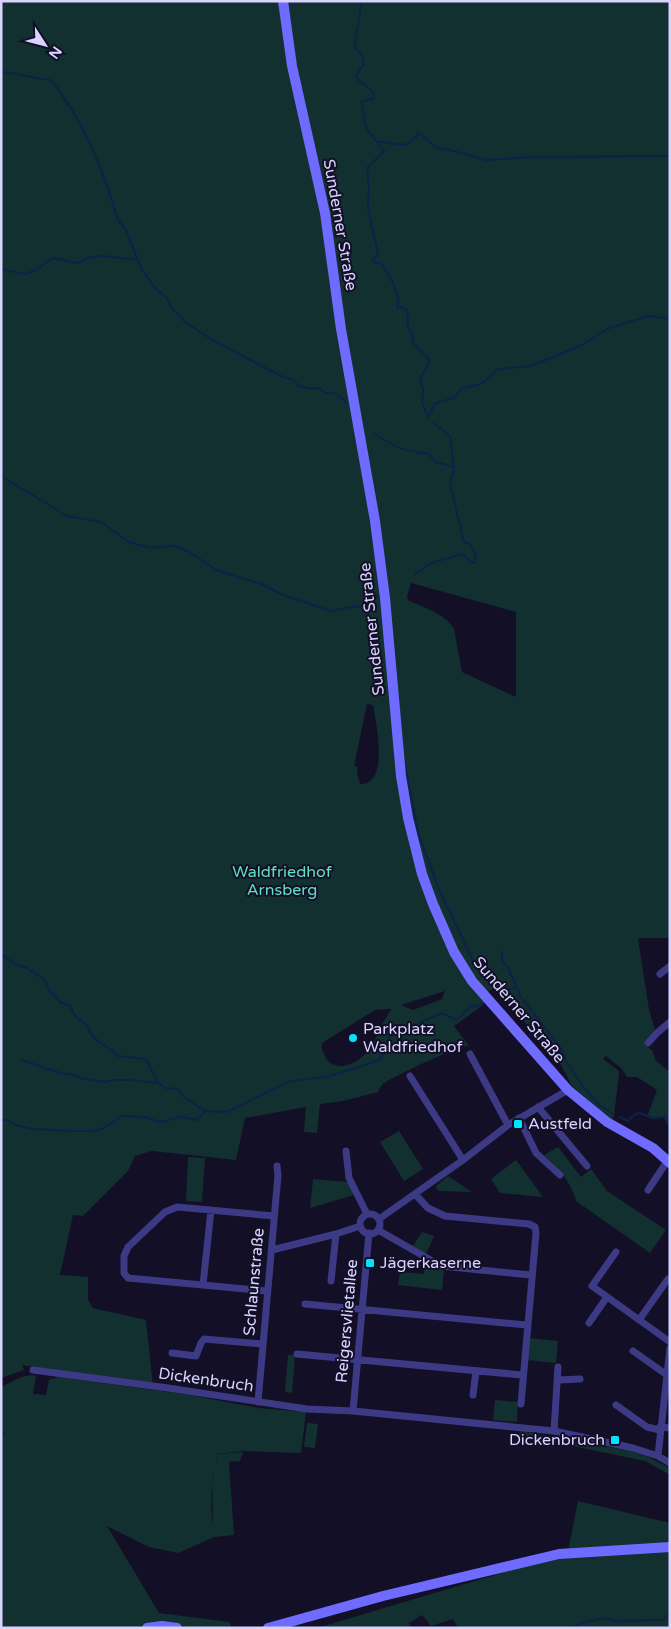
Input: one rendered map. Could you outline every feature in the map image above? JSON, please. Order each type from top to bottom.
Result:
[{"type":"main road","name":"Sunderner Straße","points":[[283,1],[292,66],[325,213],[341,329],[375,521],[384,590],[401,776],[412,839],[433,904],[466,973],[568,1090],[607,1122],[653,1148],[669,1162]]},
{"type":"main road","points":[[268,1628],[383,1596],[559,1554],[670,1547]]},
{"type":"main road","points":[[147,1628],[162,1626],[177,1628]]},
{"type":"street","points":[[660,974],[670,966]]},
{"type":"street","points":[[648,1043],[670,1022]]},
{"type":"street","points":[[470,1054],[508,1125]]},
{"type":"street","points":[[410,1076],[463,1160]]},
{"type":"street","points":[[379,1219],[463,1160],[508,1125],[568,1090]]},
{"type":"street","points":[[538,1107],[587,1166]]},
{"type":"street","points":[[519,1118],[536,1153],[560,1175]]},
{"type":"street","points":[[346,1151],[349,1178],[367,1214]]},
{"type":"street","name":"Sunderner Straße","points":[[648,1190],[669,1162]]},
{"type":"street","name":"Schlaunstraße","points":[[258,1402],[266,1291],[272,1250],[278,1175],[277,1166]]},
{"type":"street","points":[[416,1194],[428,1208],[445,1216],[532,1225],[535,1227],[521,1404]]},
{"type":"street","points":[[266,1291],[128,1278],[124,1273],[124,1256],[130,1245],[170,1210],[181,1207],[274,1216]]},
{"type":"street","points":[[203,1285],[211,1210]]},
{"type":"street","points":[[378,1230],[379,1219],[374,1215],[367,1214],[362,1217],[360,1226],[364,1232],[369,1233],[378,1230],[441,1266],[532,1275]]},
{"type":"street","points":[[272,1250],[360,1226]]},
{"type":"street","name":"Reigersvlietallee","points":[[353,1411],[369,1233]]},
{"type":"street","points":[[331,1281],[336,1234]]},
{"type":"street","points":[[616,1252],[592,1286],[670,1342]]},
{"type":"street","points":[[639,1320],[668,1279]]},
{"type":"street","points":[[588,1323],[608,1297]]},
{"type":"street","points":[[305,1304],[527,1325]]},
{"type":"street","points":[[172,1353],[196,1356],[200,1343],[204,1340],[262,1344]]},
{"type":"street","points":[[658,1456],[670,1348]]},
{"type":"street","points":[[633,1351],[667,1375]]},
{"type":"street","points":[[297,1354],[522,1375]]},
{"type":"street","points":[[554,1431],[558,1367]]},
{"type":"street","name":"Dickenbruch","points":[[34,1370],[307,1409],[353,1411],[554,1431],[623,1446],[658,1456],[670,1463]]},
{"type":"street","points":[[473,1395],[476,1371]]},
{"type":"street","points":[[558,1380],[580,1379]]},
{"type":"street","points":[[616,1405],[647,1427],[670,1428]]},
{"type":"green space","name":"Waldfriedhof Arnsberg","points":[[1,1],[670,1],[670,936],[668,938],[638,938],[649,1010],[655,1030],[645,1045],[652,1050],[656,1061],[670,1072],[670,1127],[664,1118],[653,1119],[647,1117],[657,1090],[637,1077],[627,1077],[622,1069],[606,1056],[603,1059],[619,1071],[614,1116],[612,1119],[609,1119],[572,1086],[561,1065],[503,997],[499,986],[489,991],[483,1005],[454,1026],[469,1046],[439,1056],[387,1081],[378,1092],[343,1101],[320,1104],[317,1133],[304,1132],[306,1107],[245,1118],[236,1160],[152,1151],[135,1156],[128,1171],[83,1216],[73,1215],[60,1275],[88,1277],[88,1300],[93,1308],[146,1320],[153,1386],[22,1365],[24,1370],[1,1378]],"holes":[[[411,583],[516,612],[516,697],[462,672],[454,629],[450,623],[434,611],[408,600],[407,597]],[[367,704],[373,705],[379,752],[375,775],[369,782],[360,784],[357,773],[358,767],[354,766]],[[445,991],[442,999],[413,1010],[401,1005]],[[391,1009],[374,1042],[366,1053],[353,1063],[342,1066],[327,1060],[323,1053],[322,1043],[375,1010]]]},
{"type":"green space","points":[[399,1131],[423,1169],[404,1181],[380,1142]]},
{"type":"green space","points":[[558,1147],[581,1177],[591,1169],[607,1191],[666,1230],[650,1253],[576,1201],[568,1182],[544,1155]]},
{"type":"green space","points":[[188,1157],[205,1158],[202,1202],[186,1201]]},
{"type":"green space","points":[[516,1160],[543,1197],[500,1193],[491,1179]]},
{"type":"green space","points":[[448,1176],[472,1192],[439,1191],[435,1187]]},
{"type":"green space","points":[[313,1179],[348,1182],[354,1195],[310,1208]]},
{"type":"green space","points":[[422,1232],[434,1236],[426,1254],[413,1246]]},
{"type":"green space","points":[[426,1260],[444,1270],[442,1290],[398,1285],[400,1272],[424,1274]]},
{"type":"green space","points":[[529,1338],[558,1341],[556,1363],[527,1360]]},
{"type":"green space","points":[[288,1355],[295,1355],[292,1393],[285,1392]]},
{"type":"green space","points":[[36,1376],[33,1394],[46,1395],[49,1380],[59,1377],[190,1395],[259,1408],[306,1412],[301,1453],[243,1451],[218,1454],[215,1469],[218,1455],[243,1452],[240,1461],[229,1462],[234,1535],[214,1537],[178,1553],[149,1547],[107,1526],[159,1613],[230,1622],[231,1628],[1,1628],[1,1434],[7,1431],[1,1433],[1,1387],[21,1377]],"holes":[[[212,1486],[213,1525],[211,1506]]]},
{"type":"green space","points":[[495,1400],[518,1402],[517,1422],[493,1420]]},
{"type":"green space","points":[[307,1423],[318,1424],[315,1448],[304,1447]]},
{"type":"green space","points":[[520,1431],[630,1451],[646,1456],[670,1468],[670,1475],[645,1461],[519,1435]]},
{"type":"green space","points":[[578,1501],[670,1523],[670,1628],[458,1628],[453,1619],[431,1626],[422,1615],[409,1623],[411,1628],[317,1628],[525,1566],[567,1557]]},
{"type":"waterway","points":[[361,1],[355,47],[363,57],[363,66],[356,76],[360,82],[374,93],[373,99],[362,101],[364,118],[369,131],[384,151],[367,168],[369,187],[368,208],[378,254],[373,260],[382,264],[393,283],[399,301],[398,308],[401,307],[408,311],[409,330],[413,336],[412,342],[428,358],[429,363],[420,378],[423,391],[422,402],[428,417]]},
{"type":"waterway","points":[[1,72],[51,80],[63,96],[83,129],[106,183],[118,220],[125,228],[142,270],[186,323],[216,342],[281,376],[294,380],[298,386],[312,389],[319,388],[326,393],[335,393],[346,403]]},
{"type":"waterway","points":[[380,142],[406,145],[419,133],[437,148],[486,160],[534,157],[670,156]]},
{"type":"waterway","points":[[1,269],[25,274],[36,270],[53,258],[78,263],[90,257],[103,256],[137,260]]},
{"type":"waterway","points":[[429,416],[435,403],[454,398],[461,389],[481,384],[498,369],[531,366],[582,345],[609,328],[649,316],[670,319]]},
{"type":"waterway","points":[[415,574],[431,563],[462,554],[475,563],[476,556],[470,544],[464,542],[450,484],[454,471],[450,436],[434,423]]},
{"type":"waterway","points":[[374,434],[406,450],[428,453],[436,462],[454,467]]},
{"type":"waterway","points":[[1,476],[67,516],[101,522],[129,542],[150,548],[173,546],[188,551],[216,570],[262,584],[283,595],[331,611],[364,606],[380,594]]},
{"type":"waterway","points":[[405,765],[418,833],[439,889],[477,969]]},
{"type":"waterway","points":[[502,951],[502,959],[521,997],[560,1047],[567,1063],[581,1084],[598,1104],[614,1114]]},
{"type":"waterway","points":[[1,954],[45,980],[49,990],[60,1002],[70,1006],[75,1016],[88,1026],[90,1033],[117,1056],[146,1059],[158,1083],[165,1088],[177,1089],[183,1096],[205,1111],[227,1112],[287,1082],[330,1076],[380,1060],[392,1035]]},
{"type":"waterway","points":[[499,991],[516,988]]},
{"type":"waterway","points":[[393,1035],[439,1014],[444,1014],[456,1020],[471,1005],[478,1006],[486,1001]]},
{"type":"waterway","points":[[22,1060],[83,1079],[106,1082],[132,1080],[158,1083]]},
{"type":"waterway","points":[[1,1120],[8,1120],[15,1125],[32,1129],[94,1131],[104,1128],[122,1116],[145,1117],[160,1122],[181,1117],[197,1120],[205,1111]]},
{"type":"waterway","points":[[620,1117],[628,1121],[635,1114],[639,1113],[651,1117],[666,1117],[670,1125]]},
{"type":"waterway","points":[[571,1628],[585,1622],[604,1618],[615,1621],[663,1620],[670,1613]]},
{"type":"place","name":"Parkplatz Waldfriedhof","points":[[353,1038]]},
{"type":"place","name":"Austfeld","points":[[518,1124]]},
{"type":"place","name":"Jägerkaserne","points":[[370,1263]]},
{"type":"place","name":"Dickenbruch","points":[[615,1440]]}]
